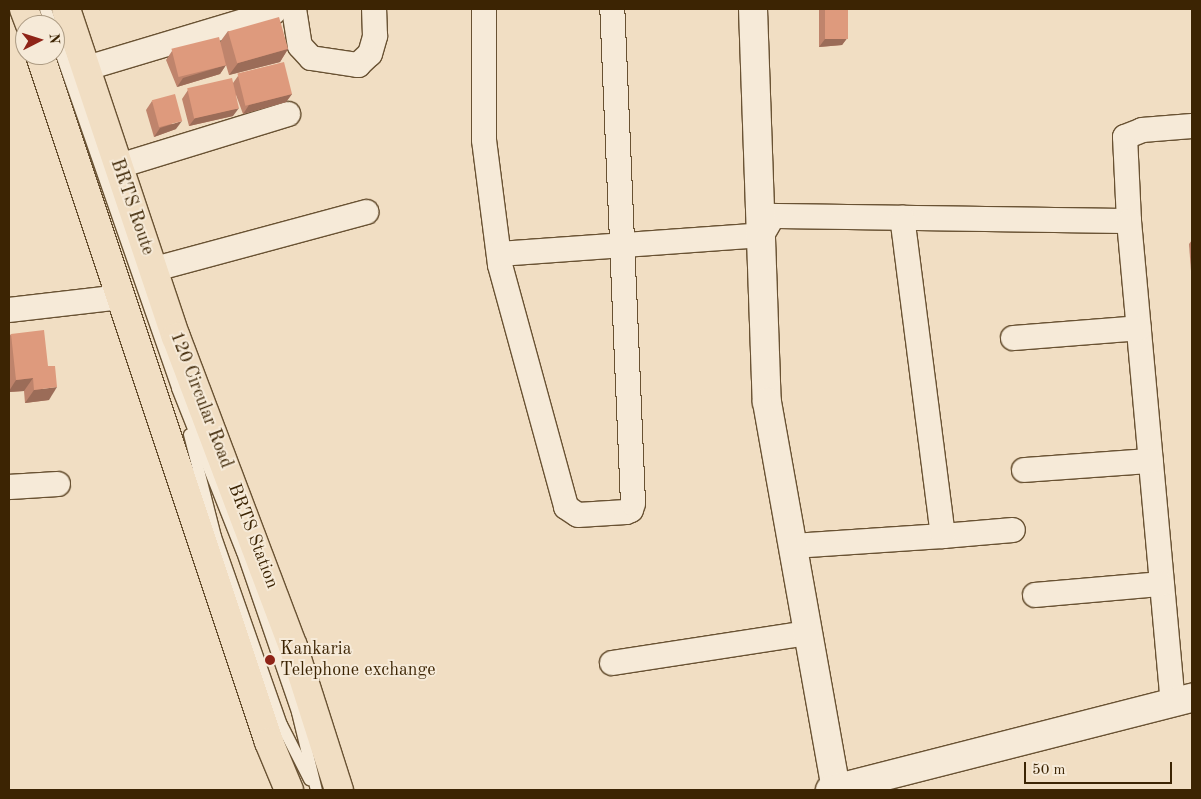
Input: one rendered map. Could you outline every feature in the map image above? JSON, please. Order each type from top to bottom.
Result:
[{"type":"main road","name":"120 Circular Road","points":[[66,9],[155,269],[176,337],[293,646],[339,790]]},
{"type":"main road","points":[[43,65],[269,742],[289,790]]},
{"type":"street","points":[[87,68],[284,11],[300,46],[311,58],[358,65],[370,54],[376,36],[374,9]]},
{"type":"street","points":[[484,9],[484,140],[499,254],[566,507],[570,513],[578,515],[626,512],[631,510],[633,503],[620,245],[612,9]]},
{"type":"street","points":[[754,9],[768,402],[834,790],[1183,701],[1162,584],[1129,221],[1125,137],[1142,130],[1192,126]]},
{"type":"street","points":[[119,166],[288,114]]},
{"type":"street","points":[[155,269],[366,212]]},
{"type":"street","points":[[762,234],[773,216],[1129,221]]},
{"type":"street","points":[[902,218],[943,536]]},
{"type":"street","points":[[499,254],[762,234]]},
{"type":"street","points":[[9,310],[122,297]]},
{"type":"street","points":[[1012,338],[1139,328]]},
{"type":"street","points":[[1024,470],[1151,461]]},
{"type":"street","points":[[9,487],[58,484]]},
{"type":"street","points":[[793,546],[1013,530]]},
{"type":"street","points":[[1035,595],[1162,584]]},
{"type":"street","points":[[612,663],[808,633]]},
{"type":"lane","name":"BRTS Route","points":[[65,65],[177,388]]},
{"type":"lane","name":"BRTS Station","points":[[177,388],[252,580],[297,712],[315,790]]},
{"type":"lane","name":"BRTS Station","points":[[177,388],[215,536],[280,724],[315,790]]},
{"type":"building","points":[[825,9],[848,9],[848,39],[825,39]]},
{"type":"building","points":[[279,17],[288,49],[237,63],[228,32]]},
{"type":"building","points":[[219,37],[226,65],[178,77],[171,49]]},
{"type":"building","points":[[284,62],[292,94],[245,106],[237,74]]},
{"type":"building","points":[[232,78],[239,108],[194,119],[187,88]]},
{"type":"building","points":[[175,94],[182,121],[159,127],[152,100]]},
{"type":"building","points":[[44,330],[48,366],[55,366],[57,387],[34,390],[33,378],[16,380],[11,334]]},
{"type":"place","name":"Kankaria Telephone exchange","points":[[270,660]]}]
